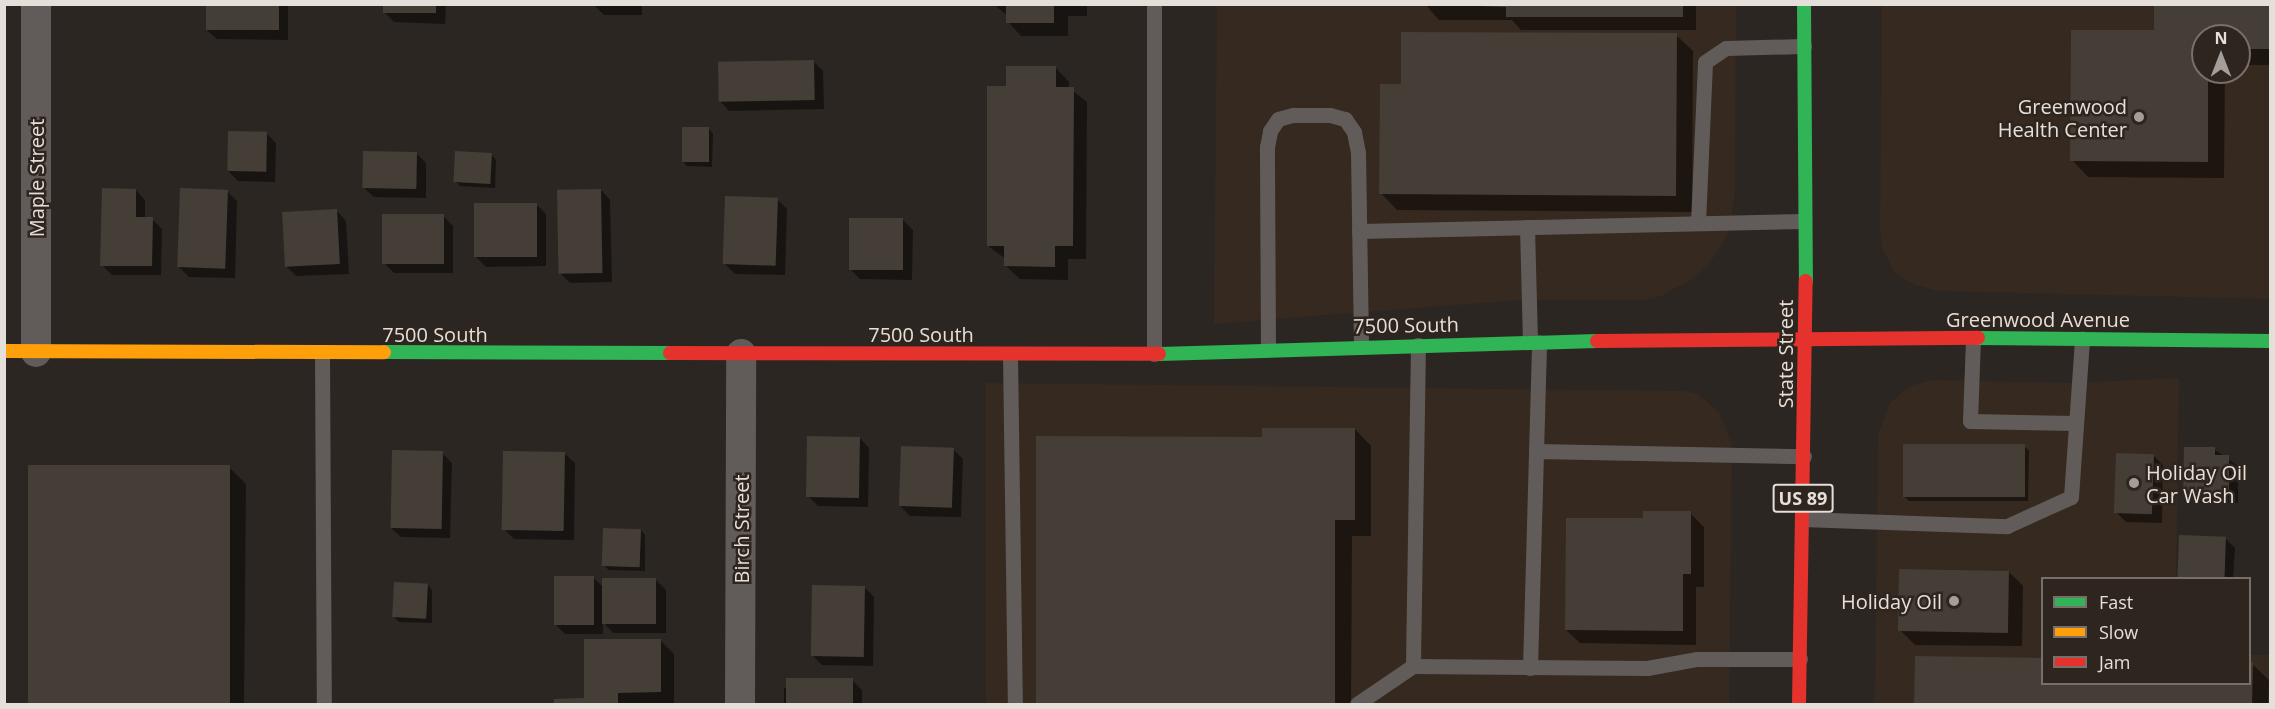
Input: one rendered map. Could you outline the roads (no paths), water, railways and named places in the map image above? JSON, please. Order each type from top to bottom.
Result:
[{"type":"street","name":"Maple Street","points":[[36,4],[36,352]]},
{"type":"street","name":"State Street","points":[[1799,705],[1806,337],[1804,4]]},
{"type":"street","name":"7500 South","points":[[4,351],[322,354],[1154,354],[1268,348],[1806,337]]},
{"type":"street","name":"Greenwood Avenue","points":[[1806,337],[2271,341]]},
{"type":"street","name":"Birch Street","points":[[740,705],[741,354]]},
{"type":"lane","points":[[1154,4],[1154,354]]},
{"type":"lane","points":[[1698,223],[1705,62],[1726,48],[1804,46]]},
{"type":"lane","points":[[1268,348],[1267,147],[1270,131],[1278,119],[1293,115],[1330,115],[1345,119],[1354,132],[1358,153],[1361,346]]},
{"type":"lane","points":[[1359,231],[1804,221]]},
{"type":"lane","points":[[1527,227],[1535,342],[1536,452],[1530,668]]},
{"type":"lane","points":[[1802,519],[2007,526],[2071,497],[2082,338]]},
{"type":"lane","points":[[1972,339],[1970,421],[2076,423]]},
{"type":"lane","points":[[1413,666],[1418,345]]},
{"type":"lane","points":[[322,354],[324,705]]},
{"type":"lane","points":[[1010,354],[1015,705]]},
{"type":"lane","points":[[1536,452],[1804,456]]},
{"type":"lane","points":[[1357,705],[1413,666],[1647,668],[1697,658],[1800,658]]},
{"type":"place","name":"Greenwood Health Center","points":[[2139,117]]},
{"type":"place","name":"Holiday Oil Car Wash","points":[[2134,483]]},
{"type":"place","name":"Holiday Oil","points":[[1954,601]]}]
